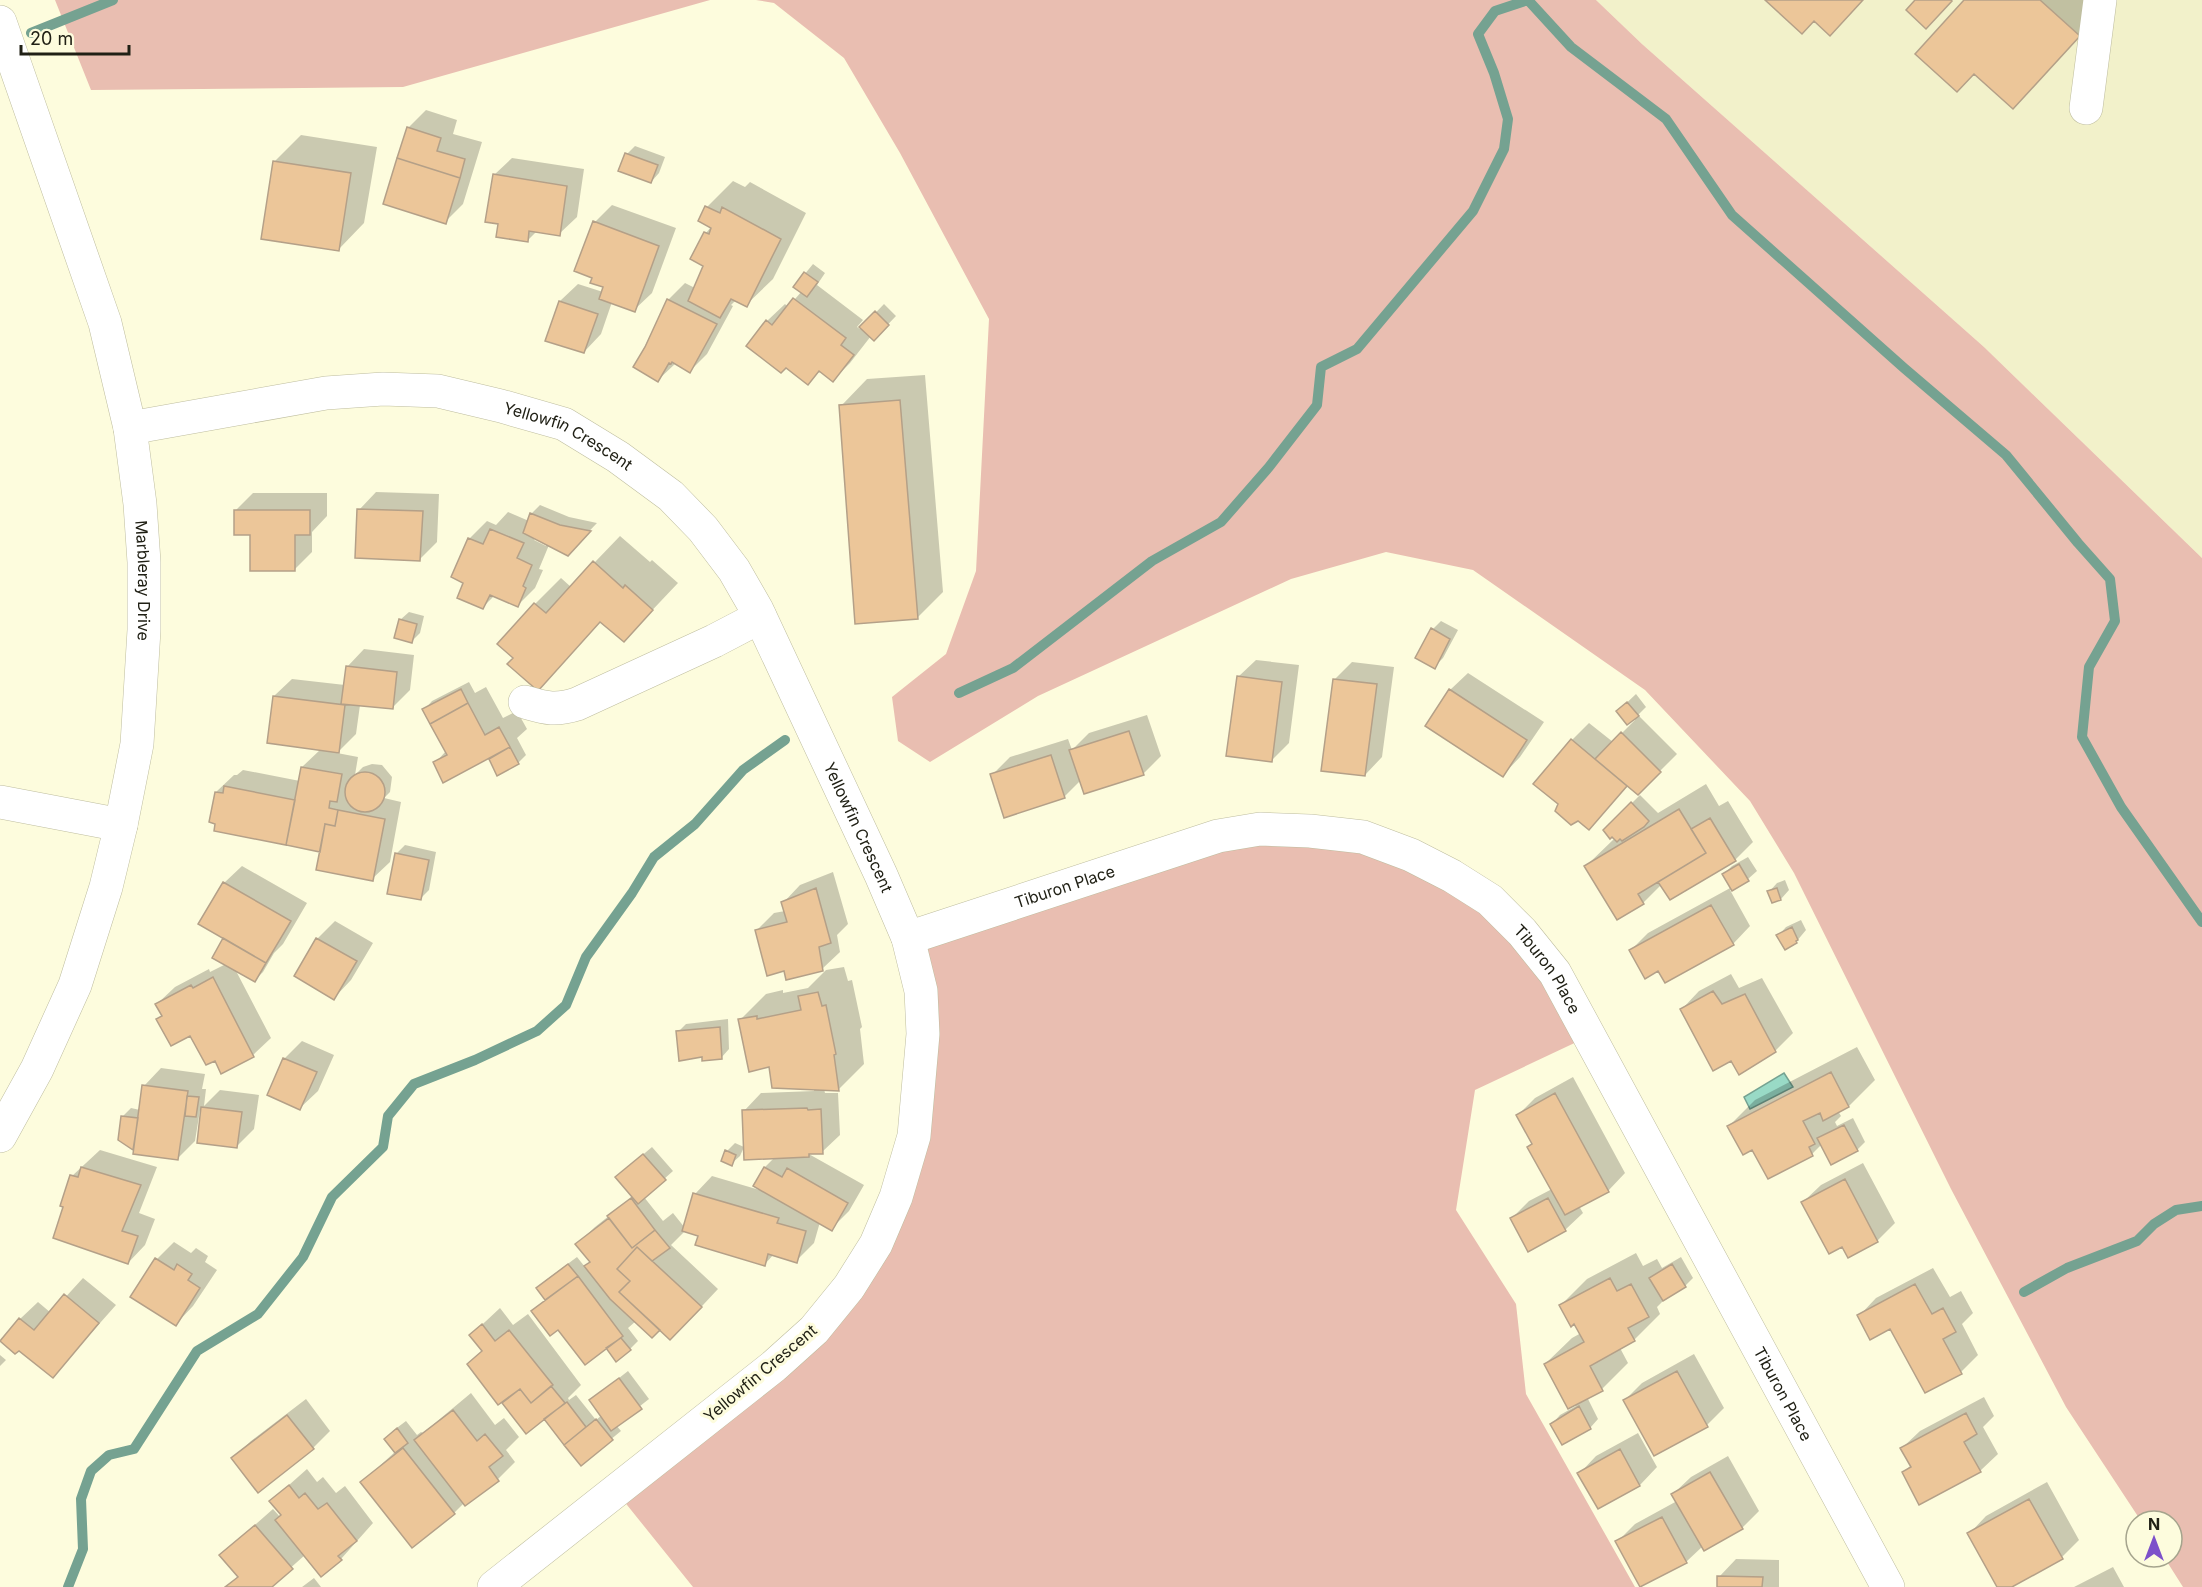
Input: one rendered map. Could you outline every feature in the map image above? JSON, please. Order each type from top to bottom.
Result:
[{"type":"street","points":[[2086,108],[2100,0]]},
{"type":"street","name":"Marbleray Drive","points":[[0,22],[105,323],[130,428],[140,504],[144,562],[144,630],[137,744],[106,887],[75,985],[37,1069],[0,1136]]},
{"type":"street","name":"Yellowfin Crescent","points":[[130,428],[326,393],[383,389],[438,391],[564,424],[618,457],[671,496],[703,529],[734,570],[760,617],[881,875],[908,938],[921,991],[923,1034],[914,1136],[896,1197],[876,1244],[849,1287],[814,1330],[774,1366],[494,1587]]},
{"type":"street","points":[[525,702],[549,710],[576,704],[714,641],[760,617]]},
{"type":"street","points":[[0,802],[121,825]]},
{"type":"street","name":"Tiburon Place","points":[[908,938],[1218,836],[1260,829],[1310,831],[1363,837],[1411,855],[1452,876],[1490,900],[1522,932],[1555,973],[1888,1587]]},
{"type":"shaded area","points":[[55,0],[710,0],[403,87],[91,90]]},
{"type":"shaded area","points":[[756,0],[1596,0],[1642,44],[1984,347],[2202,558],[2202,1587],[2183,1587],[2172,1569],[2184,1569],[2184,1509],[2133,1509],[2066,1407],[1951,1189],[1794,873],[1750,801],[1645,690],[1473,570],[1386,552],[1291,579],[1038,696],[930,762],[898,741],[892,697],[946,654],[976,571],[989,319],[900,153],[844,58],[774,3]]},
{"type":"shaded area","points":[[1596,0],[2202,0],[2202,558],[1984,347],[1642,44]]},
{"type":"shaded area","points":[[1221,839],[1368,842],[1491,904],[1583,1039],[1475,1090],[1456,1210],[1516,1304],[1526,1394],[1635,1587],[693,1587],[619,1495],[777,1368],[902,1197],[913,942]]},
{"type":"water","points":[[1784,1073],[1793,1087],[1750,1109],[1744,1097]]},
{"type":"building","points":[[1765,0],[1863,0],[1830,36],[1814,21],[1802,34]]},
{"type":"building","points":[[1915,0],[1952,1],[1926,29],[1906,10]]},
{"type":"building","points":[[1964,0],[2040,0],[2080,36],[2013,109],[1974,74],[1957,92],[1915,54]]},
{"type":"building","points":[[407,127],[441,138],[437,151],[465,159],[460,178],[397,158]]},
{"type":"building","points":[[625,153],[658,165],[651,183],[618,171]]},
{"type":"building","points":[[397,158],[460,178],[446,224],[383,204]]},
{"type":"building","points":[[273,161],[351,173],[339,251],[261,239]]},
{"type":"building","points":[[493,174],[567,186],[560,236],[529,231],[528,242],[496,237],[498,224],[485,222]]},
{"type":"building","points":[[705,206],[720,213],[722,207],[781,239],[747,307],[731,299],[720,318],[688,301],[703,266],[690,259],[704,232],[709,234],[711,228],[698,221]]},
{"type":"building","points":[[593,221],[659,246],[635,312],[599,299],[603,287],[590,283],[592,278],[574,271]]},
{"type":"building","points":[[804,272],[818,282],[807,297],[793,287]]},
{"type":"building","points":[[793,298],[846,338],[841,345],[854,355],[833,382],[819,371],[808,385],[786,368],[781,373],[746,346],[766,320],[772,325]]},
{"type":"building","points":[[667,299],[717,324],[690,373],[672,362],[669,363],[658,382],[633,367]]},
{"type":"building","points":[[559,301],[598,314],[584,353],[545,341]]},
{"type":"building","points":[[875,311],[889,325],[874,341],[859,327]]},
{"type":"building","points":[[900,400],[918,619],[855,624],[839,405]]},
{"type":"building","points":[[357,509],[423,511],[420,561],[355,558]]},
{"type":"building","points":[[234,510],[310,510],[310,535],[295,535],[295,571],[250,571],[250,535],[234,535]]},
{"type":"building","points":[[530,513],[560,525],[591,531],[568,556],[523,533]]},
{"type":"building","points":[[490,529],[524,543],[517,558],[532,565],[523,586],[526,588],[518,607],[490,595],[483,609],[457,598],[463,583],[451,577],[468,538],[483,544]]},
{"type":"building","points":[[593,561],[623,588],[625,585],[653,610],[624,642],[600,622],[538,691],[507,664],[513,658],[497,644],[534,603],[546,613]]},
{"type":"building","points":[[399,619],[417,624],[412,643],[394,638]]},
{"type":"building","points":[[1431,628],[1450,639],[1435,669],[1415,658]]},
{"type":"building","points":[[346,666],[397,672],[393,709],[341,704]]},
{"type":"building","points":[[1237,676],[1282,682],[1272,762],[1226,756]]},
{"type":"building","points":[[1333,679],[1377,684],[1365,776],[1321,771]]},
{"type":"building","points":[[461,689],[468,703],[430,724],[422,709]]},
{"type":"building","points":[[1449,689],[1527,740],[1503,777],[1425,726]]},
{"type":"building","points":[[273,696],[345,705],[339,753],[267,743]]},
{"type":"building","points":[[1627,702],[1639,716],[1627,725],[1616,711]]},
{"type":"building","points":[[468,703],[485,735],[499,727],[510,747],[443,783],[433,762],[447,755],[430,724]]},
{"type":"building","points":[[1129,731],[1144,775],[1084,794],[1069,750]]},
{"type":"building","points":[[1621,732],[1661,772],[1638,795],[1595,759]]},
{"type":"building","points":[[1571,739],[1627,786],[1589,830],[1578,821],[1571,825],[1555,811],[1558,804],[1533,784]]},
{"type":"building","points":[[510,747],[519,764],[497,776],[489,759]]},
{"type":"building","points":[[1051,755],[1065,798],[1004,818],[990,774]]},
{"type":"building","points":[[301,767],[342,774],[337,802],[330,801],[329,808],[338,810],[335,826],[325,824],[320,852],[286,845]]},
{"type":"building","points":[[365,772],[373,773],[379,778],[384,784],[384,800],[379,806],[373,811],[365,812],[357,811],[351,806],[346,800],[345,792],[346,784],[351,778],[357,773]]},
{"type":"building","points":[[224,786],[295,800],[286,845],[214,831],[215,824],[209,822],[215,792],[223,793]]},
{"type":"building","points":[[1631,802],[1649,821],[1644,827],[1622,841],[1620,839],[1617,842],[1612,837],[1610,839],[1603,830]]},
{"type":"building","points":[[1679,809],[1706,853],[1638,894],[1644,904],[1617,920],[1584,866]]},
{"type":"building","points":[[338,810],[385,819],[373,881],[316,870],[325,824],[335,826]]},
{"type":"building","points":[[1710,818],[1736,861],[1670,900],[1658,882],[1706,853],[1691,829]]},
{"type":"building","points":[[395,853],[429,860],[421,900],[387,894]]},
{"type":"building","points":[[1739,864],[1749,881],[1732,891],[1722,874]]},
{"type":"building","points":[[223,882],[291,921],[266,963],[198,924]]},
{"type":"building","points":[[816,888],[831,943],[819,947],[823,971],[786,980],[784,971],[767,976],[755,930],[787,922],[781,902]]},
{"type":"building","points":[[1777,888],[1781,900],[1772,903],[1767,891]]},
{"type":"building","points":[[1711,905],[1734,945],[1665,983],[1658,971],[1645,979],[1629,950]]},
{"type":"building","points":[[1792,927],[1798,940],[1785,950],[1776,935]]},
{"type":"building","points":[[223,938],[266,963],[255,982],[212,958]]},
{"type":"building","points":[[316,938],[357,961],[334,1000],[294,976]]},
{"type":"building","points":[[213,977],[254,1057],[221,1074],[215,1061],[206,1065],[190,1036],[171,1046],[156,1019],[162,1016],[155,1004],[191,985],[193,988]]},
{"type":"building","points":[[1713,991],[1722,1004],[1745,994],[1776,1052],[1739,1075],[1731,1061],[1713,1071],[1680,1009]]},
{"type":"building","points":[[818,992],[822,1006],[826,1005],[836,1054],[834,1055],[839,1091],[772,1088],[769,1067],[749,1072],[738,1019],[757,1016],[757,1019],[801,1010],[798,996]]},
{"type":"building","points":[[720,1027],[722,1059],[702,1061],[702,1057],[679,1061],[676,1031]]},
{"type":"building","points":[[283,1058],[317,1072],[300,1110],[267,1095]]},
{"type":"building","points":[[1831,1072],[1849,1107],[1823,1121],[1820,1113],[1803,1121],[1815,1144],[1809,1147],[1813,1156],[1768,1179],[1752,1150],[1743,1155],[1727,1126]]},
{"type":"building","points":[[142,1085],[188,1091],[178,1160],[133,1154]]},
{"type":"building","points":[[1555,1093],[1609,1192],[1565,1215],[1527,1147],[1532,1144],[1516,1115]]},
{"type":"building","points":[[187,1096],[199,1097],[196,1117],[185,1116]]},
{"type":"building","points":[[201,1107],[242,1112],[237,1148],[197,1143]]},
{"type":"building","points":[[807,1108],[808,1110],[821,1109],[823,1154],[809,1154],[809,1157],[744,1160],[742,1110]]},
{"type":"building","points":[[121,1116],[138,1118],[133,1150],[118,1140]]},
{"type":"building","points":[[1844,1125],[1858,1151],[1831,1165],[1817,1138]]},
{"type":"building","points":[[725,1150],[736,1155],[732,1166],[721,1161]]},
{"type":"building","points":[[643,1154],[666,1180],[638,1204],[615,1177]]},
{"type":"building","points":[[81,1167],[141,1185],[122,1231],[138,1236],[128,1264],[53,1238],[70,1175],[78,1177]]},
{"type":"building","points":[[764,1167],[782,1177],[787,1168],[848,1203],[832,1231],[753,1186]]},
{"type":"building","points":[[1845,1179],[1878,1242],[1848,1258],[1842,1247],[1829,1254],[1801,1202]]},
{"type":"building","points":[[693,1193],[779,1218],[777,1223],[806,1231],[797,1263],[768,1254],[765,1266],[695,1245],[698,1236],[682,1231]]},
{"type":"building","points":[[631,1198],[655,1230],[632,1248],[607,1216]]},
{"type":"building","points":[[1548,1198],[1566,1231],[1528,1252],[1510,1218]]},
{"type":"building","points":[[609,1218],[632,1248],[655,1230],[670,1248],[652,1261],[637,1247],[617,1269],[630,1281],[619,1292],[660,1330],[652,1338],[610,1299],[584,1266],[590,1262],[575,1244]]},
{"type":"building","points":[[637,1247],[702,1307],[670,1340],[619,1292],[630,1281],[617,1269]]},
{"type":"building","points":[[155,1258],[174,1270],[177,1264],[192,1274],[188,1280],[200,1288],[176,1326],[130,1297]]},
{"type":"building","points":[[568,1264],[578,1276],[545,1300],[536,1288]]},
{"type":"building","points":[[1672,1264],[1686,1287],[1663,1301],[1649,1278]]},
{"type":"building","points":[[578,1276],[623,1336],[585,1365],[558,1330],[550,1336],[531,1311]]},
{"type":"building","points":[[1610,1278],[1617,1291],[1631,1284],[1649,1317],[1628,1328],[1635,1341],[1590,1366],[1603,1391],[1568,1409],[1544,1364],[1584,1342],[1574,1324],[1571,1327],[1559,1305]]},
{"type":"building","points":[[1915,1284],[1932,1314],[1943,1308],[1956,1332],[1943,1339],[1962,1374],[1925,1393],[1890,1329],[1870,1340],[1857,1315]]},
{"type":"building","points":[[64,1294],[99,1323],[53,1378],[19,1351],[15,1354],[0,1341],[19,1318],[34,1330]]},
{"type":"building","points":[[482,1324],[495,1341],[509,1330],[553,1385],[531,1403],[520,1389],[498,1405],[467,1364],[482,1351],[469,1335]]},
{"type":"building","points":[[621,1338],[631,1350],[616,1362],[606,1348]]},
{"type":"building","points":[[1677,1371],[1708,1427],[1654,1456],[1623,1400]]},
{"type":"building","points":[[619,1378],[642,1409],[611,1431],[589,1400]]},
{"type":"building","points":[[551,1386],[565,1403],[526,1434],[502,1403],[520,1389],[531,1403]]},
{"type":"building","points":[[567,1402],[586,1427],[564,1445],[544,1419]]},
{"type":"building","points":[[1579,1406],[1591,1429],[1562,1445],[1550,1424]]},
{"type":"building","points":[[453,1410],[477,1441],[485,1434],[503,1456],[489,1467],[499,1481],[465,1506],[414,1440]]},
{"type":"building","points":[[1966,1413],[1977,1434],[1964,1442],[1981,1472],[1919,1505],[1902,1472],[1911,1467],[1900,1448]]},
{"type":"building","points":[[287,1415],[314,1449],[258,1493],[231,1458]]},
{"type":"building","points":[[596,1419],[613,1440],[581,1466],[564,1445]]},
{"type":"building","points":[[397,1428],[408,1443],[395,1453],[384,1439]]},
{"type":"building","points":[[403,1448],[455,1514],[412,1548],[360,1482]]},
{"type":"building","points":[[1620,1449],[1640,1486],[1598,1509],[1577,1473]]},
{"type":"building","points":[[1710,1472],[1743,1529],[1704,1551],[1671,1494]]},
{"type":"building","points":[[289,1485],[299,1498],[305,1493],[318,1509],[327,1503],[357,1541],[338,1556],[342,1560],[321,1577],[275,1520],[281,1515],[269,1501]]},
{"type":"building","points":[[2029,1499],[2063,1559],[2012,1587],[1997,1587],[1967,1533]]},
{"type":"building","points":[[1662,1517],[1687,1563],[1640,1587],[1615,1541]]},
{"type":"building","points":[[255,1525],[293,1569],[272,1587],[225,1587],[238,1577],[219,1555]]},
{"type":"building","points":[[1717,1576],[1763,1577],[1762,1587],[1717,1587]]},
{"type":"waterway","points":[[31,33],[113,0]]},
{"type":"waterway","points":[[1528,0],[1571,47],[1666,119],[1732,215],[2006,455],[2110,579],[2115,621],[2089,667],[2082,737],[2121,807],[2202,922]]},
{"type":"waterway","points":[[959,693],[1013,668],[1152,561],[1221,522],[1269,467],[1317,405],[1321,367],[1357,349],[1473,211],[1504,149],[1508,119],[1494,73],[1478,34],[1495,11],[1528,0]]},
{"type":"waterway","points":[[68,1587],[83,1549],[81,1499],[91,1471],[109,1455],[134,1449],[197,1351],[258,1314],[303,1257],[332,1197],[383,1147],[388,1116],[414,1084],[475,1060],[537,1031],[566,1005],[586,957],[632,893],[654,857],[695,824],[743,770],[785,740]]},
{"type":"waterway","points":[[2024,1292],[2067,1268],[2137,1241],[2154,1224],[2176,1210],[2202,1206]]}]
